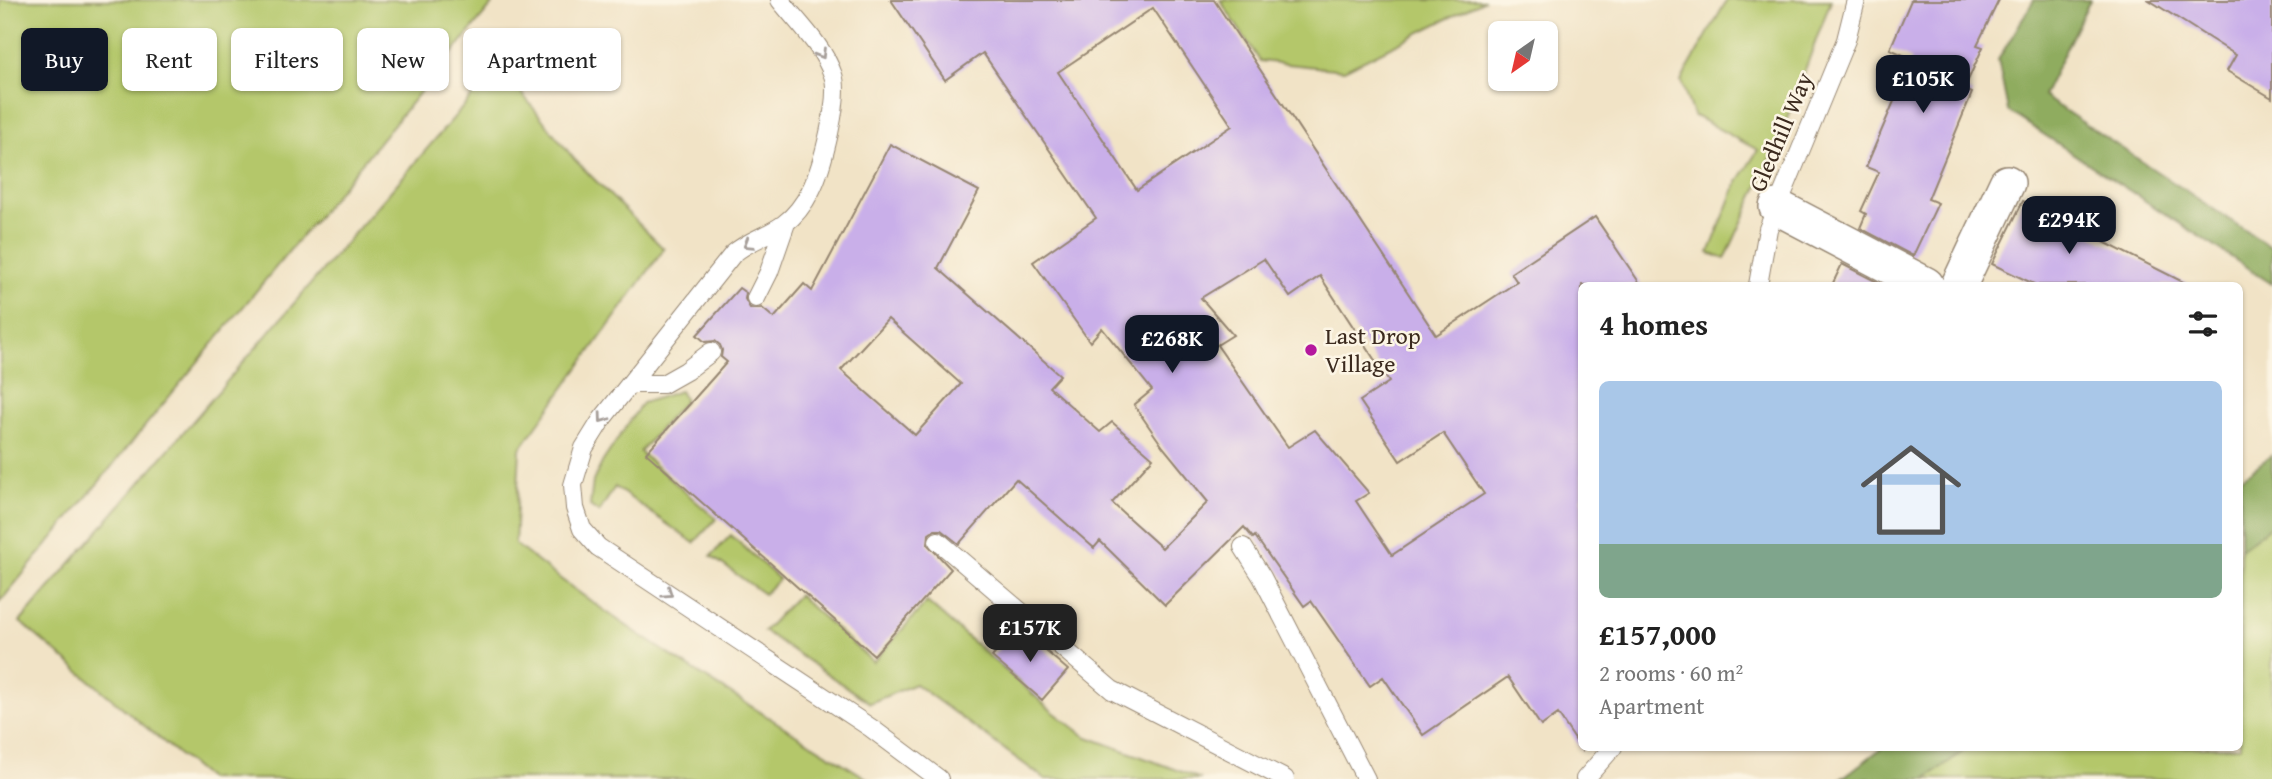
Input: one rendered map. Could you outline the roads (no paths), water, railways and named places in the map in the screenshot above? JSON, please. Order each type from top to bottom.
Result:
[{"type":"street","points":[[1960,282],[2007,183]]},
{"type":"street","points":[[1777,207],[1920,282]]},
{"type":"lane","points":[[756,298],[769,272],[786,223],[813,187],[834,114],[834,77],[819,49],[780,0]]},
{"type":"lane","name":"Gledhill Way","points":[[1759,282],[1768,229],[1846,40],[1856,0]]},
{"type":"lane","points":[[786,223],[744,244],[733,254],[602,419],[584,447],[573,485],[575,508],[582,529],[598,547],[871,728],[939,779]]},
{"type":"lane","points":[[630,384],[663,384],[686,372],[711,352]]},
{"type":"lane","points":[[938,541],[1112,690],[1285,779]]},
{"type":"lane","points":[[1243,547],[1262,577],[1366,779]]},
{"type":"lane","points":[[1585,779],[1610,751]]},
{"type":"place","name":"Last Drop Village","points":[[1311,350]]}]
